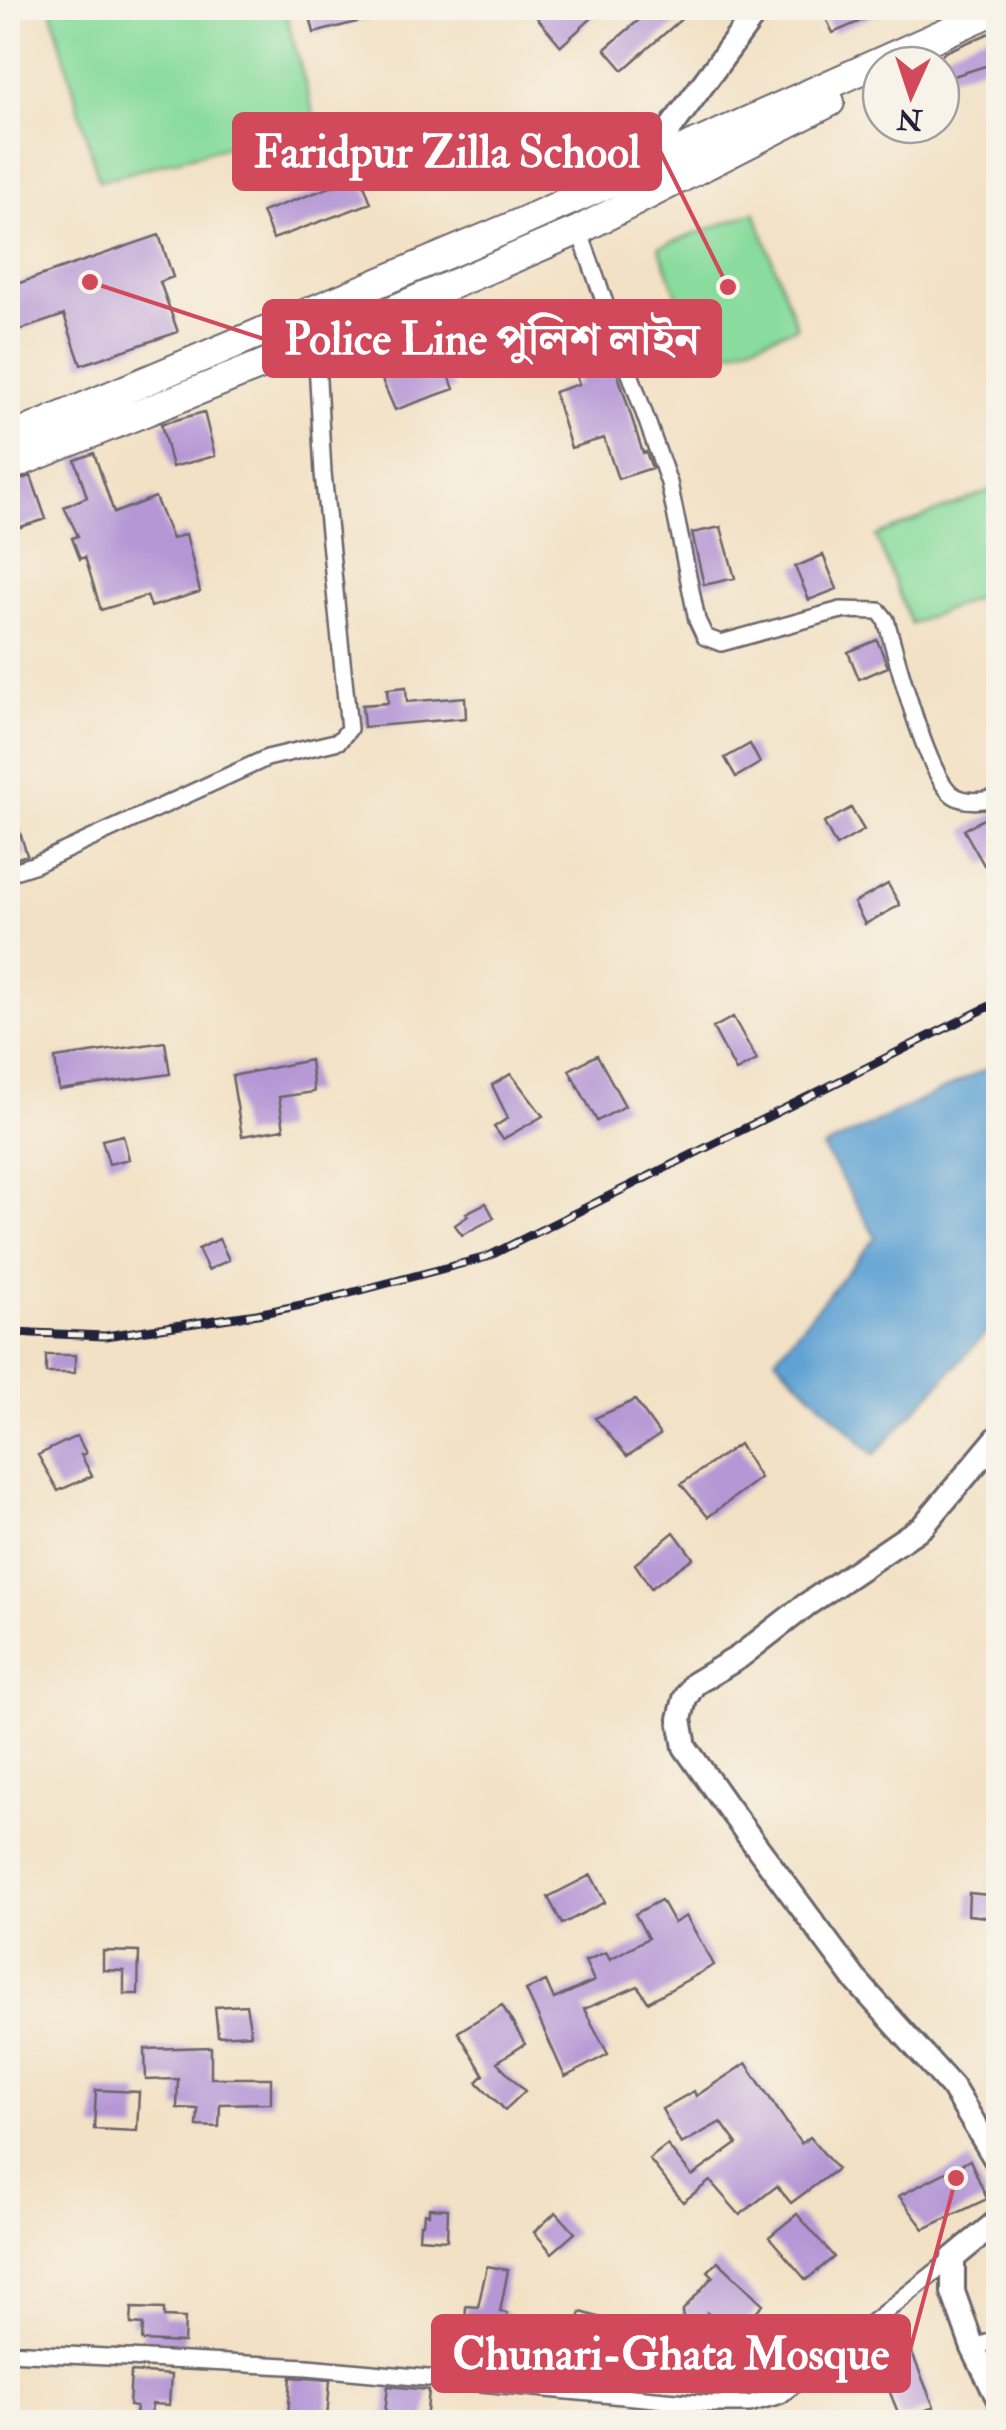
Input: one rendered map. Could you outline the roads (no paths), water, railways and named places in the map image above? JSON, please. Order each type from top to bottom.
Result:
[{"type":"highway","points":[[8,439],[511,227],[998,8]]},
{"type":"highway","points":[[955,45],[998,27]]},
{"type":"highway","points":[[8,467],[316,343],[579,230],[861,88]]},
{"type":"street","points":[[642,167],[760,8]]},
{"type":"street","points":[[579,230],[668,484],[698,620],[706,637],[721,643],[841,610],[880,611],[924,742],[945,788],[957,798],[998,798]]},
{"type":"street","points":[[8,873],[36,864],[267,758],[339,741],[349,729],[323,474],[316,343]]},
{"type":"street","points":[[998,1437],[923,1526],[739,1657],[694,1684],[680,1719],[686,1746],[726,1805],[854,1978],[952,2087],[998,2163]]},
{"type":"street","points":[[8,2352],[307,2367],[710,2404],[750,2404],[781,2395],[998,2221]]},
{"type":"street","points":[[953,2258],[953,2292],[998,2398]]},
{"type":"street","points":[[974,2348],[998,2338]]},
{"type":"water","points":[[998,1063],[998,1320],[874,1455],[775,1358],[876,1237],[823,1148]]},
{"type":"railway","points":[[8,1332],[105,1336],[257,1314],[487,1257],[998,1002]]},
{"type":"place","name":"Police Line পুলিশ লাইন","points":[[90,282]]},
{"type":"place","name":"Faridpur Zilla School","points":[[728,287]]},
{"type":"place","name":"Chunari-Ghata Mosque","points":[[956,2178]]}]
